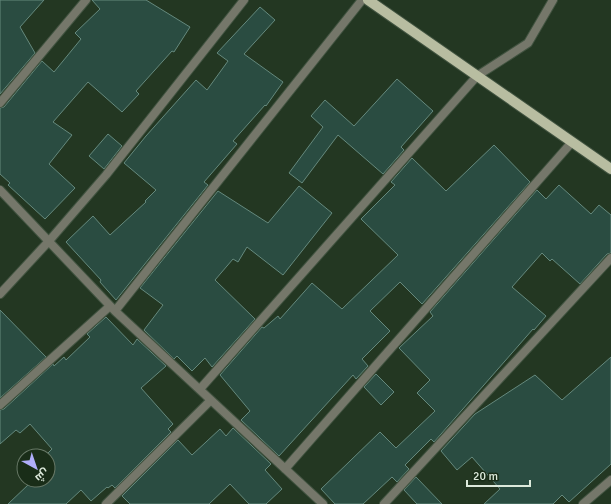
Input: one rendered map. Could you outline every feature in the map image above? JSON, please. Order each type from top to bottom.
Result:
[{"type":"main road","points":[[368,0],[611,169]]},
{"type":"street","points":[[0,103],[86,0]]},
{"type":"street","points":[[0,294],[49,241],[106,174],[244,0]]},
{"type":"street","points":[[0,404],[112,308],[362,0]]},
{"type":"street","points":[[200,389],[478,76],[528,43],[553,0]]},
{"type":"street","points":[[285,469],[572,142]]},
{"type":"street","points":[[0,190],[112,308],[323,504]]},
{"type":"street","points":[[384,504],[611,258]]},
{"type":"street","points":[[106,504],[211,400]]},
{"type":"street","points":[[583,504],[611,480]]},
{"type":"building","points":[[0,0],[44,0],[20,27],[35,53],[0,94]]},
{"type":"building","points":[[92,0],[146,0],[190,27],[174,52],[172,51],[136,91],[139,94],[122,112],[88,82],[53,122],[72,135],[49,164],[75,188],[45,219],[8,185],[10,183],[0,174],[0,108],[4,107],[42,61],[54,72],[81,39],[75,33],[100,9]]},
{"type":"building","points":[[260,7],[275,20],[244,54],[283,82],[266,106],[265,105],[233,141],[237,144],[204,182],[208,185],[116,300],[100,282],[101,280],[66,242],[93,216],[110,235],[146,202],[145,201],[156,190],[124,163],[196,80],[207,90],[228,61],[217,53]]},
{"type":"building","points":[[397,79],[433,111],[401,147],[404,150],[383,174],[338,135],[302,183],[289,173],[323,127],[311,116],[325,100],[354,126]]},
{"type":"building","points":[[108,134],[122,146],[104,169],[89,156]]},
{"type":"building","points":[[494,145],[530,182],[422,304],[400,282],[370,311],[390,331],[362,359],[368,366],[356,379],[353,375],[279,456],[241,420],[250,411],[220,375],[262,327],[264,328],[278,316],[280,319],[312,283],[342,309],[398,255],[361,219],[395,185],[391,182],[412,158],[446,191]]},
{"type":"building","points":[[559,185],[591,214],[599,205],[611,215],[611,253],[607,254],[580,284],[552,259],[550,261],[542,253],[512,287],[546,316],[434,442],[431,439],[405,465],[409,469],[397,482],[392,477],[363,504],[335,504],[321,489],[380,432],[396,448],[435,411],[417,393],[430,380],[399,348],[433,316],[430,312],[537,190],[546,199]]},
{"type":"building","points":[[299,186],[332,213],[283,275],[247,247],[238,262],[233,259],[215,280],[255,319],[212,367],[205,358],[192,371],[177,356],[174,359],[144,330],[163,305],[140,288],[218,191],[268,223]]},
{"type":"building","points":[[0,310],[46,357],[0,398]]},
{"type":"building","points":[[106,317],[133,345],[137,339],[166,366],[141,388],[173,424],[168,429],[171,432],[115,488],[112,485],[108,488],[107,487],[91,501],[81,490],[66,504],[8,504],[25,488],[56,488],[56,448],[51,448],[30,424],[20,433],[16,430],[0,444],[0,410],[4,409],[53,364],[54,366],[64,357],[66,360],[90,337],[87,334]]},
{"type":"building","points":[[611,357],[611,464],[569,502],[562,495],[553,504],[484,504],[500,489],[472,457],[457,470],[441,451],[475,414],[535,375],[562,400]]},
{"type":"building","points":[[376,374],[394,392],[381,405],[364,387]]},
{"type":"building","points":[[233,428],[271,464],[265,470],[282,489],[266,504],[249,504],[230,484],[209,504],[130,504],[122,496],[178,440],[192,455],[220,429],[226,436]]},
{"type":"building","points":[[416,477],[442,504],[417,504],[404,490]]}]
